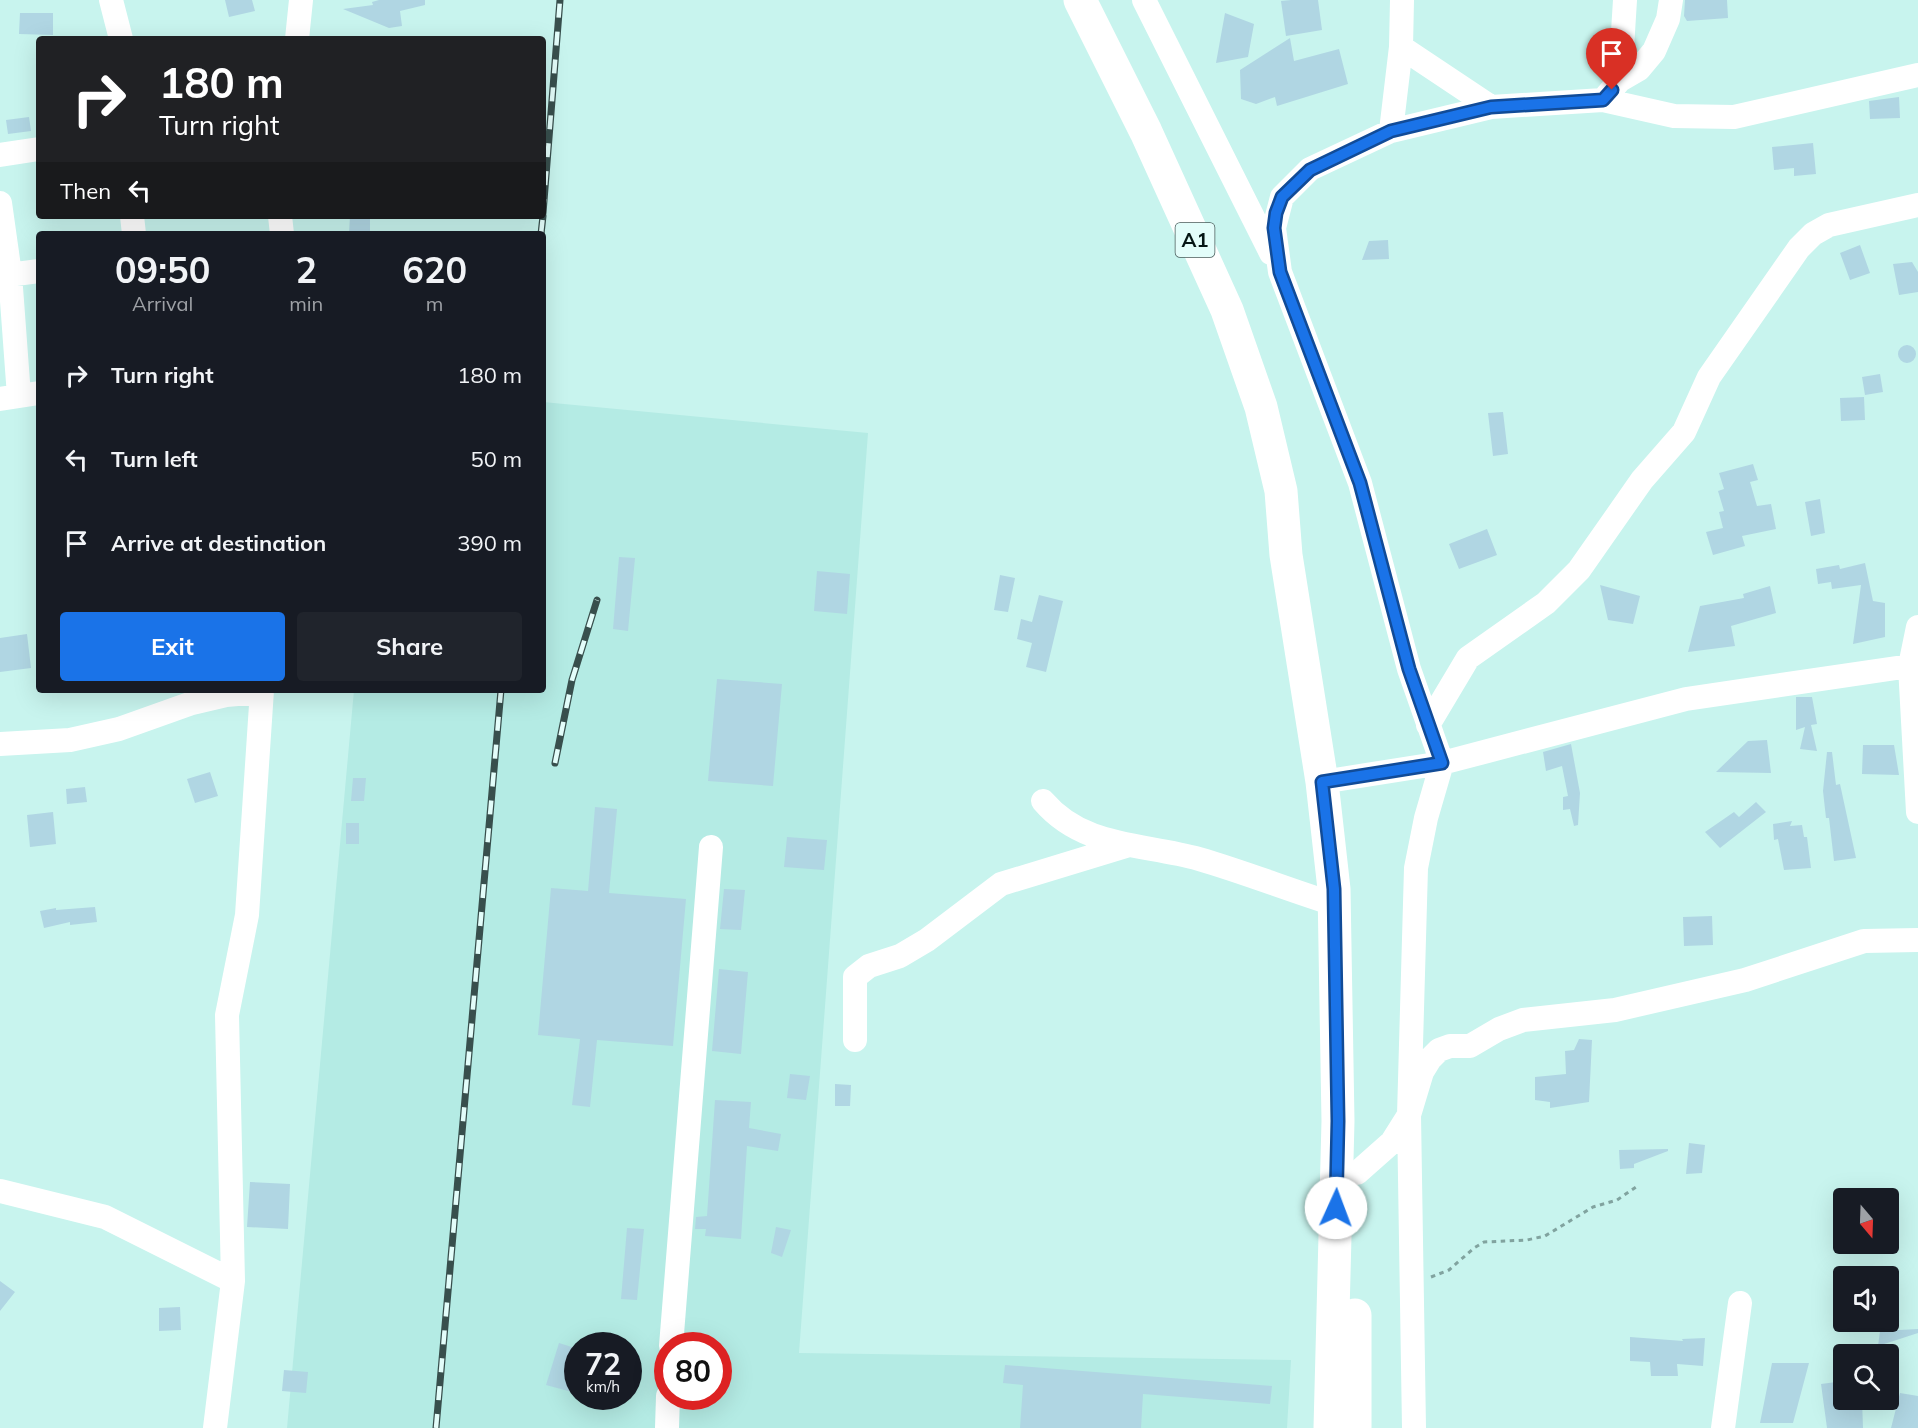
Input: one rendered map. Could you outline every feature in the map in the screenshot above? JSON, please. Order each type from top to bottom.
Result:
[{"type":"highway","name":"A1","points":[[1080,0],[1146,132],[1227,310],[1261,407],[1281,491],[1286,555],[1333,780],[1352,886],[1354,1123],[1357,1173],[1355,1428]]},
{"type":"highway","name":"A1","points":[[1330,1428],[1338,1121],[1333,780]]},
{"type":"street","points":[[111,0],[120,36]]},
{"type":"street","points":[[297,36],[301,0]]},
{"type":"street","points":[[1144,0],[1280,272],[1360,483],[1409,669],[1442,763],[1426,818],[1416,868],[1409,1115],[1414,1428]]},
{"type":"street","points":[[1391,131],[1401,47],[1402,0]]},
{"type":"street","points":[[1620,80],[1625,0]]},
{"type":"street","points":[[1603,100],[1620,80],[1638,69],[1654,51],[1668,18],[1671,0]]},
{"type":"street","points":[[1401,47],[1491,107]]},
{"type":"street","points":[[1280,272],[1274,228],[1282,197],[1310,170],[1391,131],[1491,107],[1603,100],[1674,116],[1734,117],[1918,75]]},
{"type":"street","points":[[0,154],[36,149]]},
{"type":"street","points":[[0,203],[5,275],[19,396]]},
{"type":"street","points":[[1428,725],[1468,658],[1546,603],[1579,570],[1642,480],[1684,432],[1709,377],[1799,248],[1814,234],[1829,225],[1918,205]]},
{"type":"street","points":[[5,275],[36,271]]},
{"type":"street","points":[[1918,627],[1914,666],[1918,812]]},
{"type":"street","points":[[1333,780],[1442,763],[1686,699],[1914,666]]},
{"type":"street","points":[[0,744],[70,740],[119,729],[192,703],[244,693]]},
{"type":"street","points":[[215,1428],[233,1281],[227,1015],[248,915],[262,693]]},
{"type":"street","points":[[1043,801],[1058,818],[1083,833],[1198,859],[1334,904]]},
{"type":"street","points":[[855,1040],[855,977],[869,966],[900,956],[927,940],[1001,884],[1129,845]]},
{"type":"street","points":[[671,1332],[711,847]]},
{"type":"street","points":[[1357,1173],[1392,1142],[1409,1115],[1422,1072],[1439,1050],[1450,1046],[1470,1046],[1499,1029],[1523,1020],[1615,1010],[1734,983],[1864,941],[1918,940]]},
{"type":"street","points":[[0,1191],[15,1192],[105,1217],[233,1281]]},
{"type":"street","points":[[1723,1428],[1740,1303]]},
{"type":"street","points":[[667,1428],[668,1410]]},
{"type":"path","points":[[1411,1274],[1435,1277],[1449,1270],[1474,1248],[1485,1242],[1527,1240],[1545,1236],[1593,1206],[1617,1200],[1640,1185]]},
{"type":"shaded area","points":[[546,402],[868,433],[799,1353],[1291,1360],[1287,1428],[287,1428],[354,693],[546,693]]},
{"type":"building","points":[[225,0],[252,0],[255,11],[229,17]]},
{"type":"building","points":[[425,0],[425,5],[400,11],[402,26],[389,28],[343,9],[373,5],[372,2]]},
{"type":"building","points":[[1318,0],[1322,30],[1286,36],[1281,1]]},
{"type":"building","points":[[1685,0],[1727,0],[1728,18],[1687,21],[1684,16]]},
{"type":"building","points":[[20,13],[53,13],[53,35],[19,34]]},
{"type":"building","points":[[1225,13],[1254,24],[1248,57],[1216,63]]},
{"type":"building","points":[[1290,38],[1294,61],[1339,49],[1348,84],[1277,106],[1275,97],[1256,104],[1241,99],[1240,70]]},
{"type":"building","points":[[1899,97],[1900,118],[1870,119],[1869,101]]},
{"type":"building","points":[[29,117],[31,131],[8,134],[6,120]]},
{"type":"building","points":[[1813,143],[1816,174],[1794,176],[1794,168],[1774,170],[1772,147]]},
{"type":"building","points":[[350,219],[370,219],[370,231],[349,231]]},
{"type":"building","points":[[1388,240],[1389,259],[1362,260],[1369,241]]},
{"type":"building","points":[[1860,245],[1870,273],[1850,280],[1840,253]]},
{"type":"building","points":[[1912,262],[1918,272],[1918,292],[1899,295],[1893,264]]},
{"type":"building","points":[[1907,345],[1913,348],[1916,354],[1913,360],[1907,363],[1901,360],[1898,354],[1901,348]]},
{"type":"building","points":[[1880,374],[1883,392],[1865,395],[1862,377]]},
{"type":"building","points":[[1864,397],[1865,420],[1841,421],[1840,398]]},
{"type":"building","points":[[1503,412],[1508,454],[1493,456],[1488,413]]},
{"type":"building","points":[[1753,464],[1758,480],[1750,482],[1757,506],[1771,504],[1776,529],[1742,536],[1745,546],[1713,555],[1706,532],[1723,528],[1719,512],[1724,511],[1718,491],[1724,489],[1719,473]]},
{"type":"building","points":[[1820,499],[1825,533],[1811,536],[1805,502]]},
{"type":"building","points":[[1487,529],[1497,555],[1459,569],[1449,544]]},
{"type":"building","points":[[619,557],[635,558],[628,631],[613,629]]},
{"type":"building","points":[[1865,563],[1873,601],[1885,603],[1885,637],[1853,644],[1861,585],[1832,589],[1831,582],[1818,584],[1816,569],[1839,565],[1840,569]]},
{"type":"building","points":[[817,571],[850,574],[847,614],[814,611]]},
{"type":"building","points":[[1000,575],[1015,578],[1008,612],[994,610]]},
{"type":"building","points":[[1600,585],[1640,596],[1633,624],[1608,620]]},
{"type":"building","points":[[1770,586],[1776,613],[1731,626],[1735,646],[1688,652],[1700,606],[1744,598],[1743,594]]},
{"type":"building","points":[[1039,595],[1063,601],[1046,672],[1026,667],[1032,643],[1017,639],[1021,619],[1032,622]]},
{"type":"building","points":[[27,634],[31,668],[0,672],[0,638]]},
{"type":"building","points":[[717,679],[782,684],[773,786],[708,781]]},
{"type":"building","points":[[1796,697],[1812,697],[1817,724],[1811,725],[1817,751],[1800,749],[1805,727],[1796,730]]},
{"type":"building","points":[[1767,740],[1771,773],[1716,772],[1748,741]]},
{"type":"building","points":[[1571,744],[1580,793],[1578,825],[1574,826],[1570,809],[1563,810],[1563,797],[1568,796],[1562,766],[1546,771],[1543,752]]},
{"type":"building","points":[[1863,745],[1894,745],[1899,775],[1862,774]]},
{"type":"building","points":[[1827,752],[1832,752],[1836,785],[1840,784],[1856,858],[1834,861],[1823,791]]},
{"type":"building","points":[[210,772],[218,796],[195,803],[187,779]]},
{"type":"building","points":[[353,778],[366,778],[364,801],[351,801]]},
{"type":"building","points":[[85,787],[87,802],[67,804],[66,789]]},
{"type":"building","points":[[1756,802],[1766,812],[1720,848],[1705,832],[1734,812],[1739,817]]},
{"type":"building","points":[[595,807],[617,809],[609,893],[686,899],[673,1046],[597,1040],[590,1107],[572,1105],[580,1039],[538,1035],[551,888],[588,891]]},
{"type":"building","points":[[53,812],[56,844],[30,847],[27,815]]},
{"type":"building","points":[[1792,821],[1790,826],[1802,825],[1804,837],[1807,837],[1811,868],[1784,870],[1778,839],[1774,840],[1773,824]]},
{"type":"building","points":[[346,823],[359,823],[359,844],[346,844]]},
{"type":"building","points":[[787,837],[827,840],[824,870],[784,867]]},
{"type":"building","points":[[724,889],[745,890],[741,930],[720,929]]},
{"type":"building","points":[[95,907],[97,922],[70,925],[70,922],[44,928],[40,911],[56,908],[56,910]]},
{"type":"building","points":[[1712,916],[1713,945],[1684,946],[1683,917]]},
{"type":"building","points":[[719,969],[748,972],[741,1054],[712,1051]]},
{"type":"building","points":[[1579,1039],[1592,1040],[1589,1102],[1550,1108],[1550,1102],[1535,1100],[1535,1077],[1566,1074],[1565,1051],[1574,1050]]},
{"type":"building","points":[[790,1074],[810,1076],[806,1100],[787,1098]]},
{"type":"building","points":[[835,1084],[851,1085],[850,1106],[835,1106]]},
{"type":"building","points":[[715,1100],[751,1102],[749,1128],[781,1134],[778,1151],[747,1146],[741,1239],[705,1236],[706,1229],[695,1229],[696,1217],[707,1216]]},
{"type":"building","points":[[1689,1143],[1705,1145],[1702,1173],[1686,1174]]},
{"type":"building","points":[[1668,1149],[1668,1151],[1634,1164],[1634,1168],[1620,1169],[1619,1150]]},
{"type":"building","points":[[250,1182],[290,1184],[288,1229],[247,1227]]},
{"type":"building","points":[[776,1227],[791,1230],[782,1257],[771,1253]]},
{"type":"building","points":[[627,1228],[644,1229],[637,1300],[621,1299]]},
{"type":"building","points":[[0,1281],[15,1292],[0,1311]]},
{"type":"building","points":[[180,1307],[181,1330],[159,1331],[159,1308]]},
{"type":"building","points":[[1918,1329],[1918,1333],[1878,1344],[1880,1332],[1899,1332],[1899,1330]]},
{"type":"building","points":[[1630,1337],[1683,1341],[1682,1339],[1705,1338],[1703,1366],[1677,1364],[1678,1376],[1651,1376],[1650,1362],[1630,1361]]},
{"type":"building","points":[[559,1343],[564,1345],[564,1390],[546,1385]]},
{"type":"building","points":[[1772,1363],[1809,1363],[1793,1423],[1760,1423]]},
{"type":"building","points":[[1005,1365],[1272,1386],[1270,1404],[1143,1394],[1141,1428],[1020,1428],[1023,1385],[1003,1383]]},
{"type":"building","points":[[284,1370],[308,1372],[306,1393],[282,1391]]},
{"type":"building","points":[[1833,1382],[1833,1410],[1862,1410],[1863,1428],[1827,1428],[1821,1384]]},
{"type":"building","points":[[1900,1393],[1918,1396],[1918,1428],[1891,1428],[1896,1410],[1899,1410]]},
{"type":"railway","points":[[546,175],[560,0]]},
{"type":"railway","points":[[541,231],[543,219]]},
{"type":"railway","points":[[555,763],[572,680],[597,600]]},
{"type":"railway","points":[[436,1428],[501,693]]},
{"type":"route","points":[[1336,1208],[1338,1121],[1334,889],[1322,782],[1442,763],[1409,669],[1360,483],[1280,272],[1274,228],[1276,213],[1282,197],[1310,170],[1391,131],[1491,107],[1603,100],[1612,90]]}]
